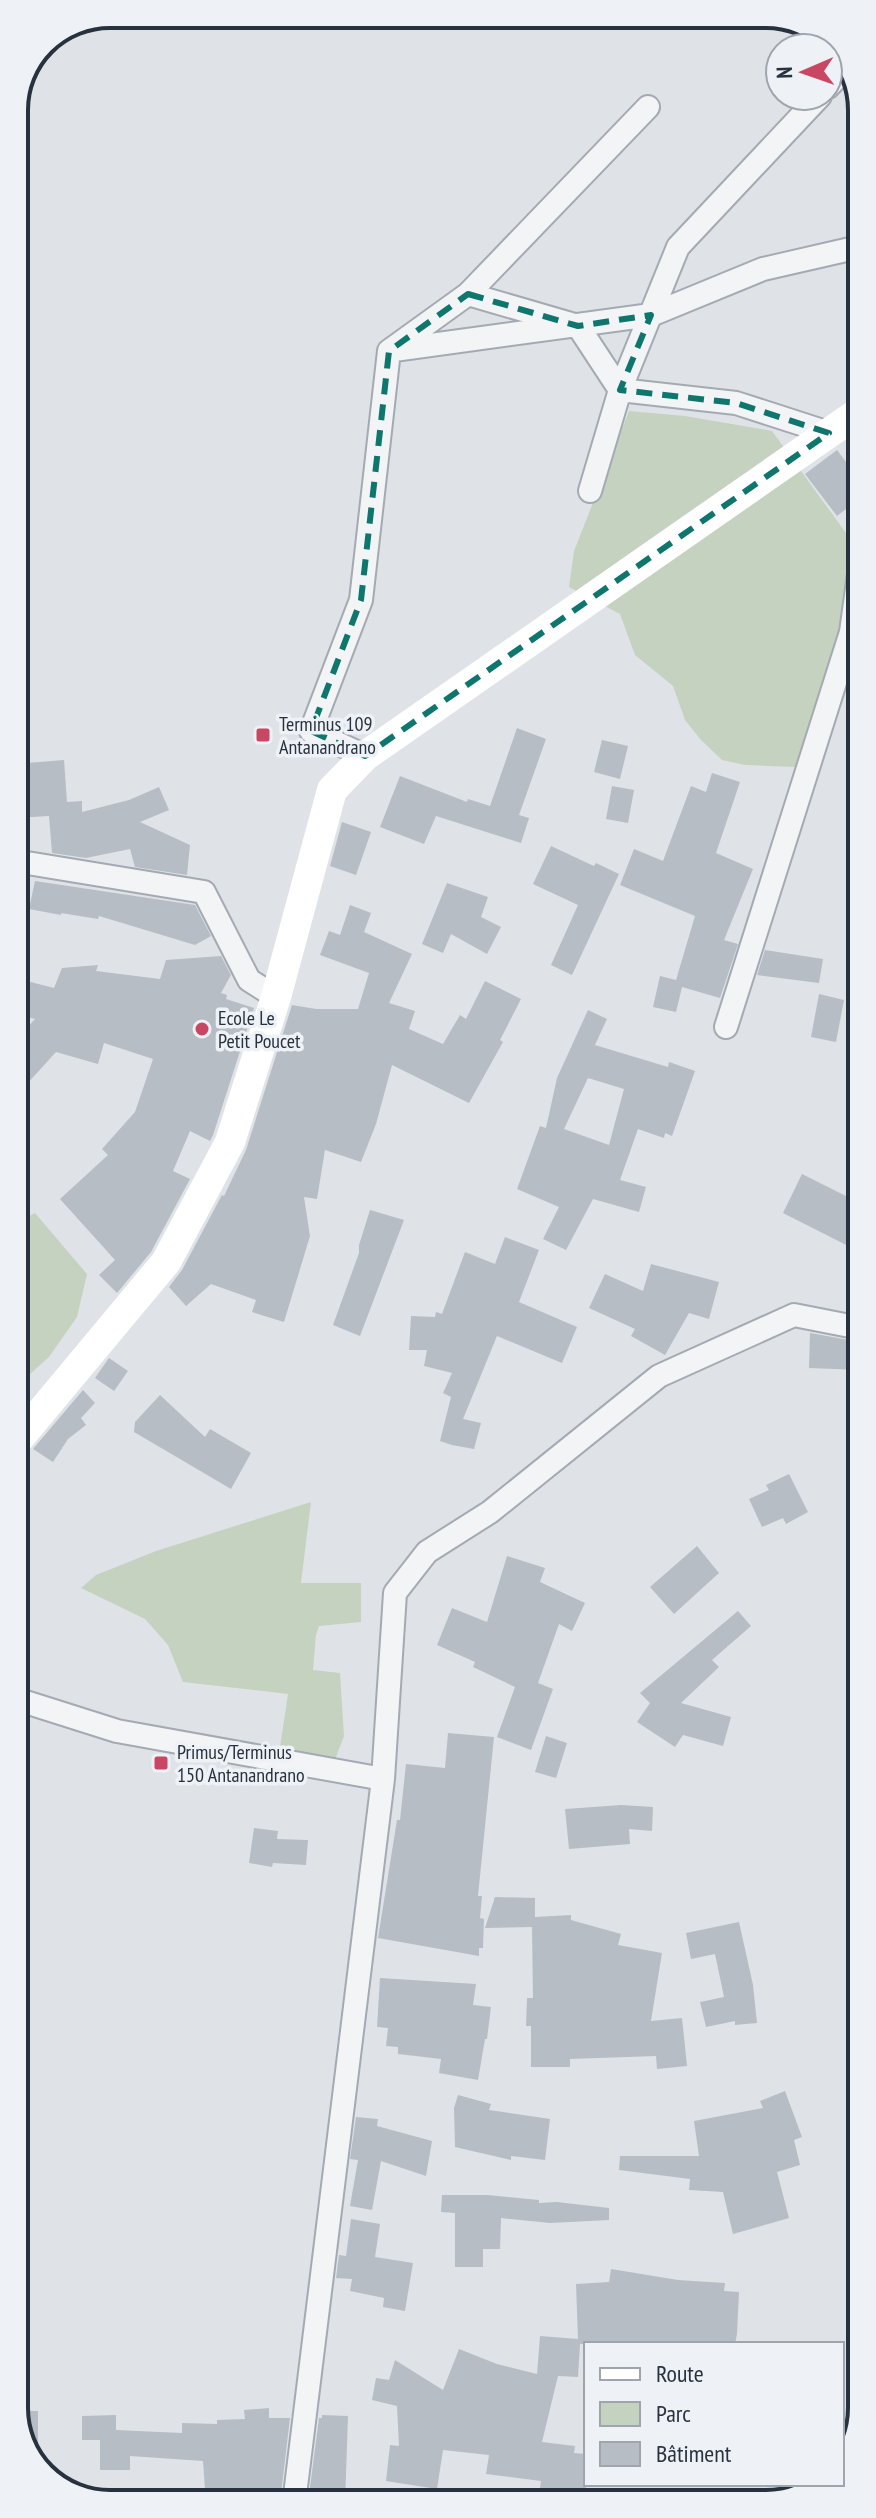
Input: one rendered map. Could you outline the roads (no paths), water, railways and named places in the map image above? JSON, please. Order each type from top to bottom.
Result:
[{"type":"street","points":[[365,756],[311,731],[361,600],[389,351],[468,294],[648,107]]},
{"type":"street","points":[[590,491],[620,390],[678,247],[805,112]]},
{"type":"street","points":[[389,351],[651,315],[763,269],[848,250]]},
{"type":"street","points":[[468,294],[578,326],[620,390]]},
{"type":"street","points":[[620,390],[736,403],[829,433]]},
{"type":"street","points":[[28,1428],[166,1262],[230,1142],[276,997],[332,790],[365,756],[848,420]]},
{"type":"street","points":[[726,1027],[848,641]]},
{"type":"street","points":[[28,863],[204,892],[249,980],[276,997]]},
{"type":"street","points":[[296,2490],[383,1779],[395,1593],[427,1552],[490,1512],[659,1376],[794,1315],[848,1326]]},
{"type":"street","points":[[28,1703],[117,1731],[383,1779]]},
{"type":"place","name":"Terminus 109 Antanandrano","points":[[263,735]]},
{"type":"place","name":"Ecole Le Petit Poucet","points":[[202,1029]]},
{"type":"place","name":"Primus/Terminus 150 Antanandrano","points":[[161,1763]]}]
